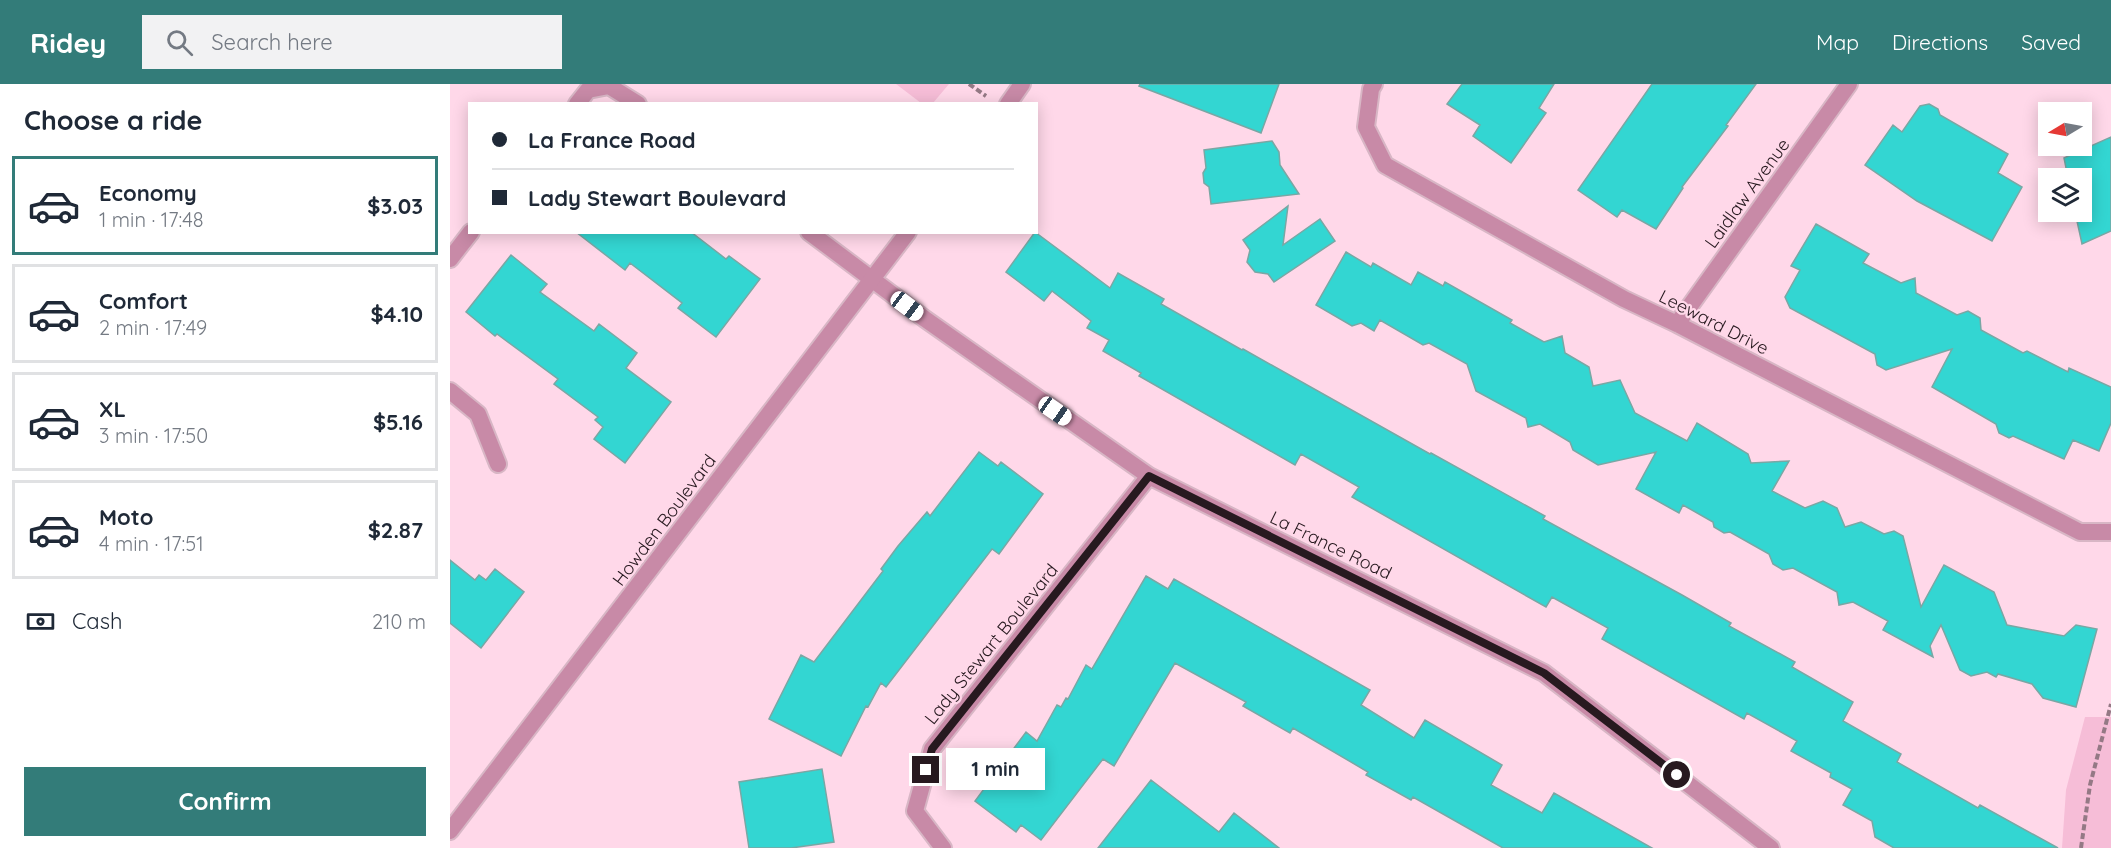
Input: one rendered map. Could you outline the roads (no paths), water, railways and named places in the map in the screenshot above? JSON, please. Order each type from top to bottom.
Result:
[{"type":"street","points":[[1009,102],[1022,84]]},
{"type":"street","name":"Leeward Drive","points":[[1374,84],[1371,89],[1366,127],[1385,165],[1624,299],[1677,324],[2080,532],[2111,532]]},
{"type":"street","name":"Laidlaw Avenue","points":[[1677,324],[1849,84]]},
{"type":"street","points":[[579,102],[588,90],[609,86],[635,102]]},
{"type":"street","points":[[450,259],[469,234]]},
{"type":"street","name":"La France Road","points":[[812,234],[925,319],[1149,476],[1544,673],[1771,848]]},
{"type":"street","name":"Howden Boulevard","points":[[450,831],[906,234]]},
{"type":"street","points":[[450,391],[478,414],[498,464]]},
{"type":"street","name":"Lady Stewart Boulevard","points":[[943,848],[915,811],[932,749],[1149,476]]}]
